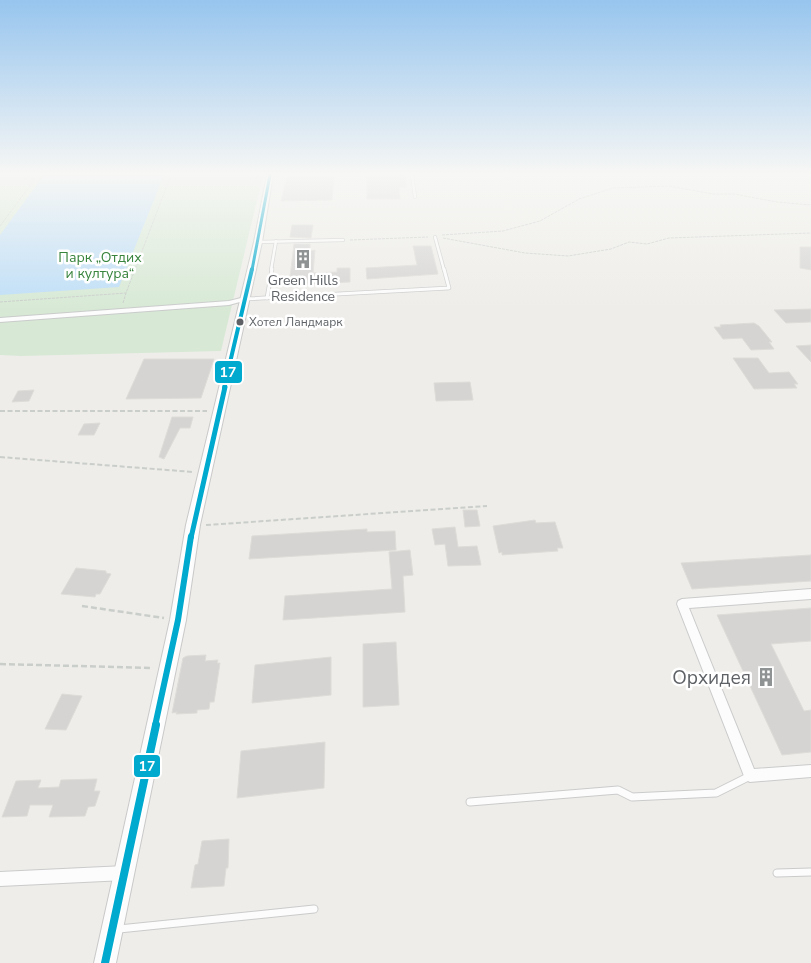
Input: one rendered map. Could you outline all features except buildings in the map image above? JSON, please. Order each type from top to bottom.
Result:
[{"type":"street","points":[[105,963],[178,620],[193,525],[262,220]]},
{"type":"street","points":[[0,320],[229,303],[245,299]]},
{"type":"street","points":[[811,594],[682,604],[750,776],[811,771]]},
{"type":"street","points":[[0,878],[125,873]]},
{"type":"lane","points":[[245,299],[450,288],[435,237]]},
{"type":"lane","points":[[258,242],[343,240]]},
{"type":"lane","points":[[267,298],[276,241]]},
{"type":"lane","points":[[470,802],[618,790],[632,797],[716,793],[750,776]]},
{"type":"lane","points":[[777,873],[811,872]]},
{"type":"lane","points":[[113,929],[314,909]]},
{"type":"path","points":[[0,302],[126,293],[154,220]]},
{"type":"path","points":[[435,237],[447,234],[503,231],[542,220]]},
{"type":"path","points":[[343,240],[452,238],[525,253],[568,256],[611,249],[629,242],[647,244],[669,238],[811,233]]},
{"type":"path","points":[[0,411],[219,411]]},
{"type":"path","points":[[0,457],[205,473]]},
{"type":"path","points":[[193,525],[487,506]]},
{"type":"path","points":[[82,606],[178,620]]},
{"type":"path","points":[[0,664],[168,669]]},
{"type":"green space","name":"Парк „Отдих и култура“","points":[[0,220],[252,220],[221,351],[0,355]]},
{"type":"water","points":[[11,220],[146,220],[119,287],[0,295],[0,235]]},
{"type":"transit line","name":"17","points":[[105,963],[178,620],[193,525],[262,220]]},
{"type":"place","name":"Green Hills Residence","points":[[303,259]]},
{"type":"place","name":"Хотел Ландмарк","points":[[240,322]]},
{"type":"place","name":"Орхидея","points":[[766,677]]}]
